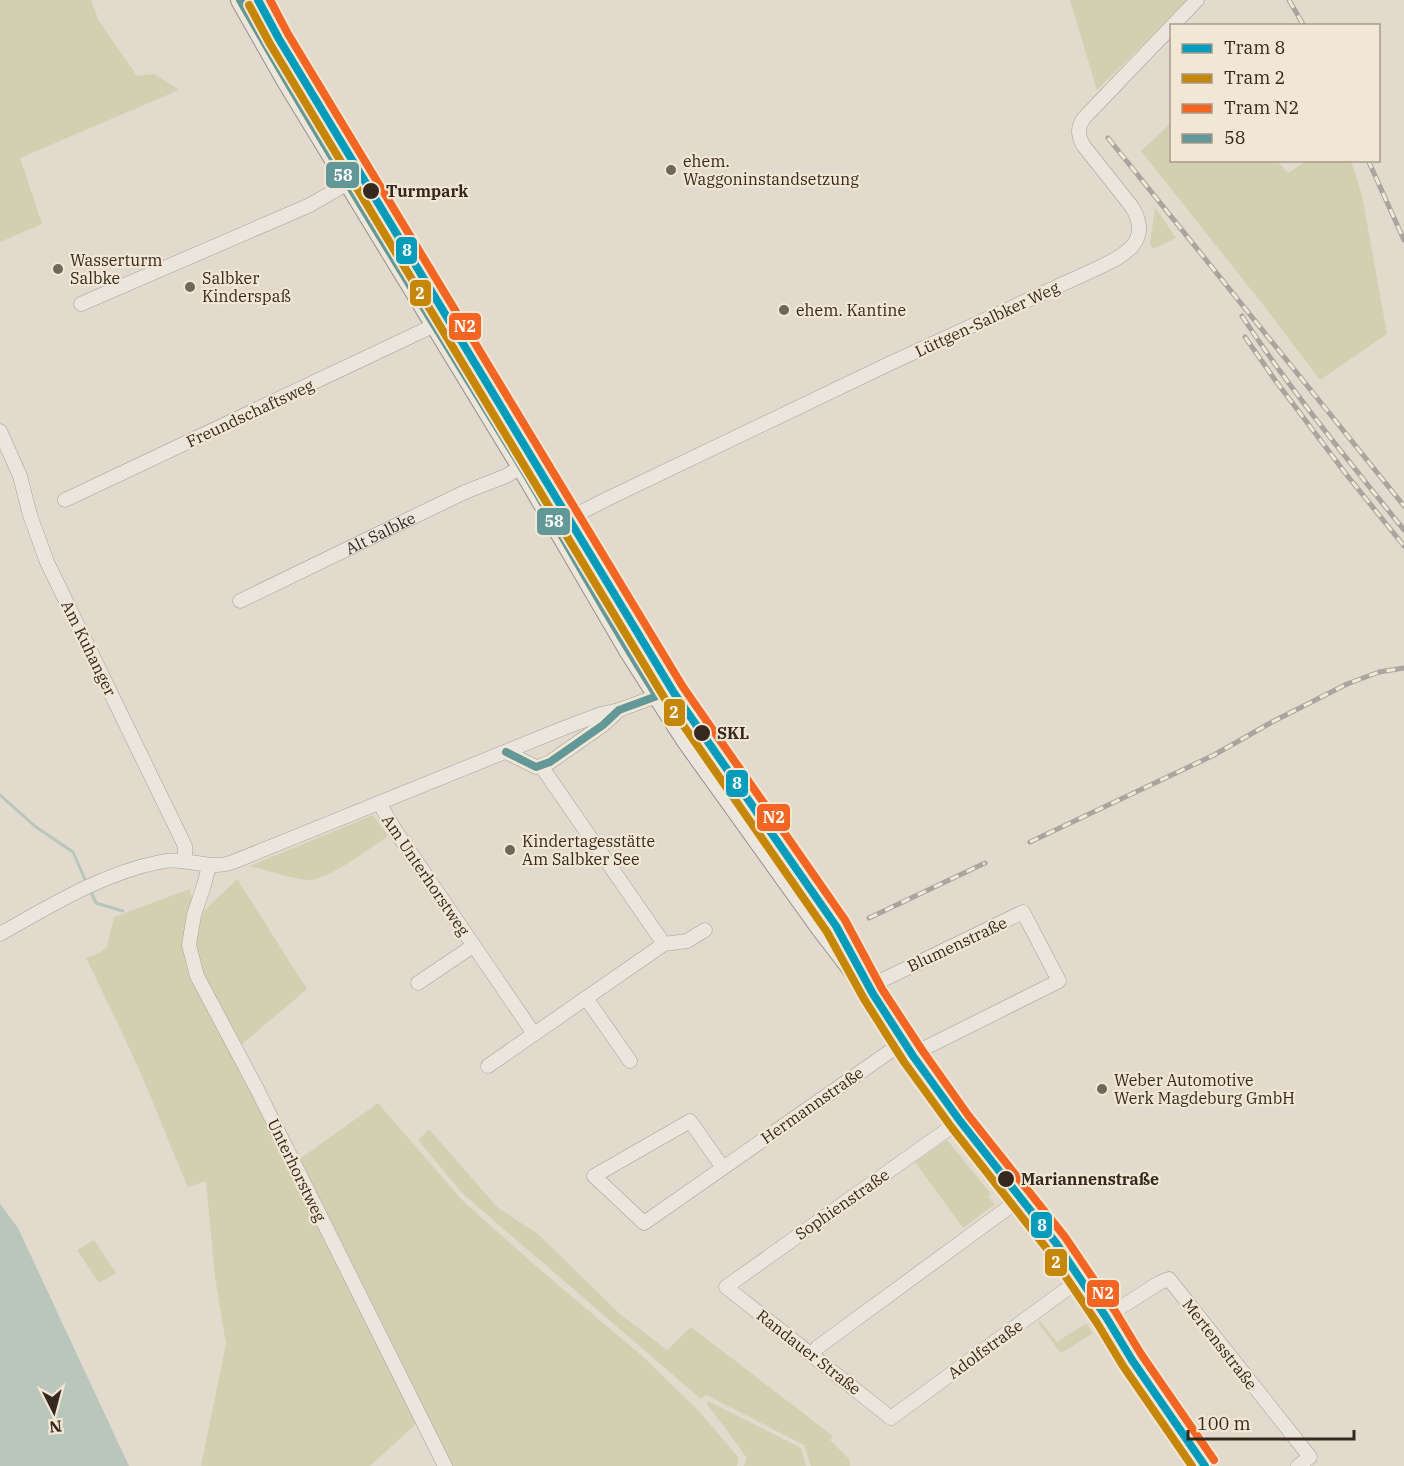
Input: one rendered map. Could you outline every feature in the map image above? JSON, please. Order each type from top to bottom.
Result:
[{"type":"main road","points":[[240,0],[264,44],[556,525],[629,652],[686,741],[820,928],[866,988],[906,1050],[958,1122],[1020,1199],[1079,1280],[1130,1361],[1202,1466]]},
{"type":"street","name":"Lüttgen-Salbker Weg","points":[[1174,24],[1197,0]]},
{"type":"street","name":"Lüttgen-Salbker Weg","points":[[556,525],[872,372],[1116,260],[1126,253],[1133,247],[1138,237],[1135,213],[1083,146],[1079,128],[1087,114],[1170,28]]},
{"type":"street","points":[[81,304],[310,205],[348,183]]},
{"type":"street","name":"Freundschaftsweg","points":[[65,500],[435,325]]},
{"type":"street","name":"Am Kuhanger","points":[[0,431],[20,476],[30,515],[47,562],[186,846],[185,861]]},
{"type":"street","name":"Alt Salbke","points":[[240,601],[418,514],[507,476],[521,467]]},
{"type":"street","points":[[0,934],[78,892],[148,864],[185,861],[219,866],[233,862],[601,714],[619,711],[657,696]]},
{"type":"street","points":[[506,752],[533,766],[541,766],[603,725],[619,711]]},
{"type":"street","points":[[541,766],[664,944]]},
{"type":"street","name":"Am Unterhorstweg","points":[[379,803],[534,1034]]},
{"type":"street","name":"Unterhorstweg","points":[[209,866],[194,915],[189,945],[197,976],[258,1091],[445,1466]]},
{"type":"street","name":"Blumenstraße","points":[[866,988],[1023,912],[1059,981],[925,1048],[906,1050]]},
{"type":"street","points":[[488,1066],[664,944],[687,940],[705,930]]},
{"type":"street","name":"Am Unterhorstweg","points":[[418,983],[473,946]]},
{"type":"street","points":[[586,998],[630,1061]]},
{"type":"street","name":"Hermannstraße","points":[[723,1168],[690,1120],[594,1176],[644,1224],[723,1168],[906,1050]]},
{"type":"street","name":"Sophienstraße","points":[[726,1287],[958,1122]]},
{"type":"street","points":[[812,1354],[818,1347],[1020,1199]]},
{"type":"street","name":"Mertensstraße","points":[[1104,1318],[1169,1279],[1310,1457],[1298,1466]]},
{"type":"street","name":"Adolfstraße","points":[[891,1418],[1079,1280]]},
{"type":"street","name":"Randauer Straße","points":[[726,1287],[891,1418]]},
{"type":"shaded area","points":[[0,0],[91,0],[99,21],[137,76],[154,74],[179,90],[20,158],[42,224],[0,242]]},
{"type":"shaded area","points":[[1070,0],[1188,0],[1097,90]]},
{"type":"shaded area","points":[[1170,124],[1170,162],[1278,162],[1288,173],[1304,162],[1351,162],[1362,195],[1387,334],[1320,380],[1141,151]]},
{"type":"shaded area","points":[[1155,207],[1176,238],[1153,249],[1150,244]]},
{"type":"shaded area","points":[[373,815],[388,836],[328,874],[304,880],[250,866]]},
{"type":"shaded area","points":[[237,879],[307,989],[240,1046],[202,974],[193,939],[203,912]]},
{"type":"shaded area","points":[[190,889],[193,905],[184,947],[419,1421],[370,1466],[201,1466],[226,1344],[215,1277],[206,1181],[188,1187],[140,1072],[86,958],[107,947],[114,917]]},
{"type":"shaded area","points":[[378,1103],[463,1201],[641,1355],[696,1408],[739,1458],[737,1466],[453,1466],[297,1161]]},
{"type":"shaded area","points":[[429,1129],[498,1208],[538,1234],[620,1314],[667,1350],[691,1327],[833,1436],[830,1440],[849,1459],[850,1466],[811,1466],[804,1445],[706,1395],[701,1399],[463,1194],[418,1140]]},
{"type":"shaded area","points":[[947,1140],[991,1194],[988,1197],[995,1204],[963,1228],[915,1162]]},
{"type":"shaded area","points":[[0,1204],[18,1228],[129,1466],[0,1466]]},
{"type":"shaded area","points":[[94,1240],[116,1273],[99,1283],[77,1250]]},
{"type":"shaded area","points":[[1040,1321],[1057,1342],[1086,1323],[1093,1333],[1061,1353],[1038,1323]]},
{"type":"shaded area","points":[[708,1401],[801,1448],[806,1466],[744,1466],[747,1458],[707,1404]]},
{"type":"waterway","points":[[0,795],[36,827],[73,852],[87,884]]},
{"type":"waterway","points":[[90,890],[96,903],[123,911]]},
{"type":"railway","points":[[1289,0],[1303,24]]},
{"type":"railway","points":[[1108,138],[1404,506]]},
{"type":"railway","points":[[1369,162],[1404,240]]},
{"type":"railway","points":[[1242,316],[1300,398],[1404,530]]},
{"type":"railway","points":[[1245,337],[1346,474],[1404,546]]},
{"type":"railway","points":[[1030,842],[1214,755],[1347,684],[1379,672],[1404,668]]},
{"type":"railway","points":[[869,918],[985,863]]},
{"type":"tram line","name":"8","points":[[258,0],[279,39],[674,693],[836,926],[873,994],[913,1056],[960,1121],[1056,1243],[1132,1360],[1205,1466]]},
{"type":"tram line","name":"N2","points":[[270,0],[288,34],[683,687],[845,920],[882,989],[922,1050],[968,1115],[1065,1237],[1141,1354],[1214,1460]]},
{"type":"tram line","name":"2","points":[[249,5],[270,44],[665,699],[827,932],[864,999],[904,1062],[952,1128],[1047,1249],[1123,1366],[1192,1466]]},
{"type":"transit line","name":"58","points":[[240,0],[341,173],[516,458],[657,696]]},
{"type":"transit line","name":"58","points":[[506,752],[536,767],[550,762],[603,725],[619,710],[657,696]]},
{"type":"place","name":"ehem. Waggoninstandsetzung","points":[[671,170]]},
{"type":"place","name":"Turmpark","points":[[371,191]]},
{"type":"place","name":"Wasserturm Salbke","points":[[58,269]]},
{"type":"place","name":"Salbker Kinderspaß","points":[[190,287]]},
{"type":"place","name":"ehem. Kantine","points":[[784,310]]},
{"type":"place","name":"SKL","points":[[702,733]]},
{"type":"place","name":"Kindertagesstätte Am Salbker See","points":[[510,850]]},
{"type":"place","name":"Weber Automotive Werk Magdeburg GmbH","points":[[1102,1089]]},
{"type":"place","name":"Mariannenstraße","points":[[1006,1179]]}]
